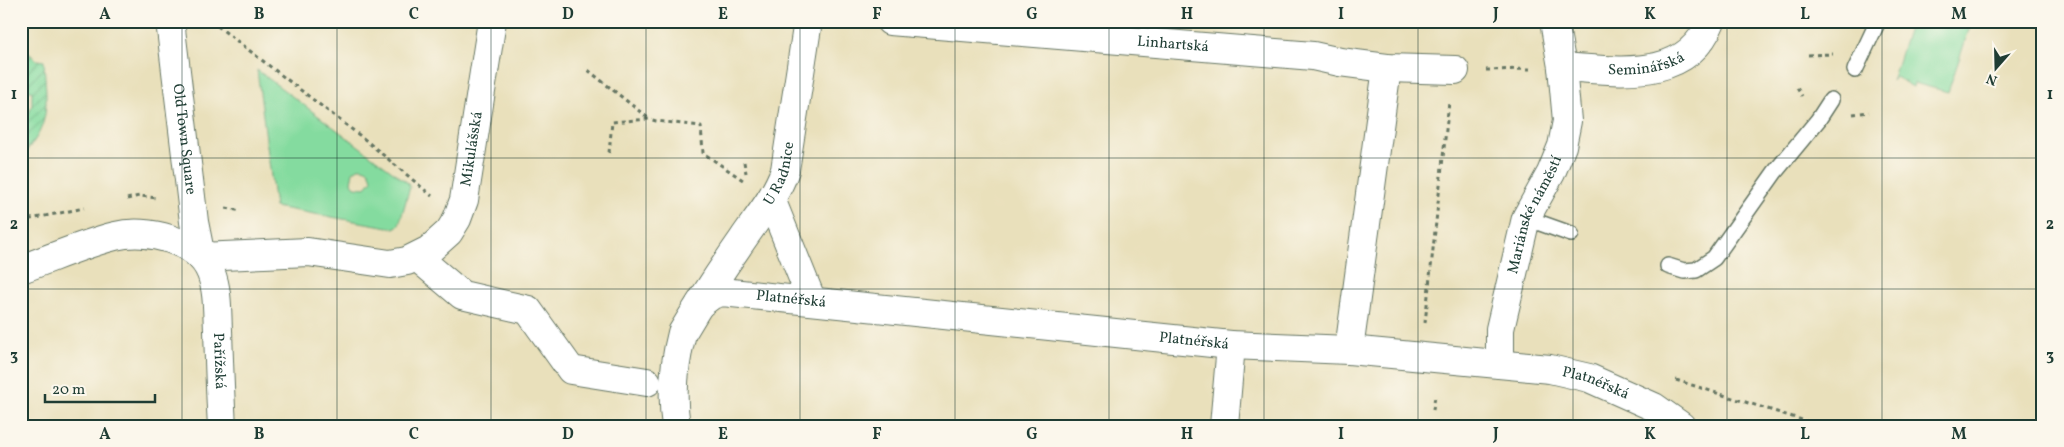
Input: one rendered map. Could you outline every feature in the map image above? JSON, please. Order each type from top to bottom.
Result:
[{"type":"street","name":"Old Town Square","points":[[170,21],[194,222],[201,257],[211,273],[216,295]]},
{"type":"street","name":"Mikulášská","points":[[416,257],[429,250],[449,232],[457,220],[464,200],[492,21]]},
{"type":"street","name":"U Radnice","points":[[676,426],[672,402],[678,349],[682,333],[780,183],[789,154],[808,21]]},
{"type":"street","name":"Linhartská","points":[[890,21],[1312,56],[1340,62],[1387,68],[1455,70]]},
{"type":"street","name":"Mariánské náměstí","points":[[1500,364],[1500,329],[1526,218],[1551,173],[1562,146],[1567,121],[1562,67],[1554,21]]},
{"type":"street","name":"Seminářská","points":[[1562,67],[1627,71],[1656,68],[1678,61],[1692,49],[1711,21]]},
{"type":"street","points":[[1349,350],[1387,68]]},
{"type":"street","points":[[771,199],[812,301]]},
{"type":"street","points":[[21,269],[116,236],[134,234],[156,236],[174,241],[190,248],[201,257],[308,252],[390,264],[407,261],[416,257],[462,295],[528,310],[571,370],[647,382]]},
{"type":"street","name":"Platnéřská","points":[[700,304],[712,295],[722,292],[1231,345],[1349,350],[1550,369],[1589,378],[1653,416],[1681,426]]},
{"type":"street","name":"Pařížská","points":[[216,295],[222,426]]},
{"type":"street","points":[[1224,426],[1231,345]]},
{"type":"lane","points":[[1855,70],[1878,21]]},
{"type":"lane","points":[[1668,266],[1684,271],[1696,270],[1714,258],[1775,172],[1818,120],[1831,100]]},
{"type":"lane","points":[[1526,218],[1571,234]]},
{"type":"path","points":[[211,21],[363,138],[432,196]]},
{"type":"path","points":[[1455,70],[1547,69],[1562,67]]},
{"type":"path","points":[[588,70],[649,119]]},
{"type":"path","points":[[1425,323],[1449,98]]},
{"type":"path","points":[[609,153],[612,122],[649,119],[701,126],[703,153],[748,183],[744,162]]},
{"type":"path","points":[[1670,378],[1821,426]]},
{"type":"path","points":[[1433,410],[1435,396]]},
{"type":"green space","points":[[1911,21],[1972,21],[1948,92],[1914,83],[1913,87],[1895,77],[1892,81]]},
{"type":"green space","points":[[21,47],[37,60],[44,61],[46,101],[43,123],[31,145],[21,157],[21,130],[32,105],[32,91],[28,91],[28,80],[21,75]]},
{"type":"green space","points":[[257,70],[408,183],[410,187],[399,225],[394,228],[275,207]],"holes":[[[358,168],[364,168],[370,172],[372,180],[365,188],[355,187],[351,182],[353,172]]]}]
